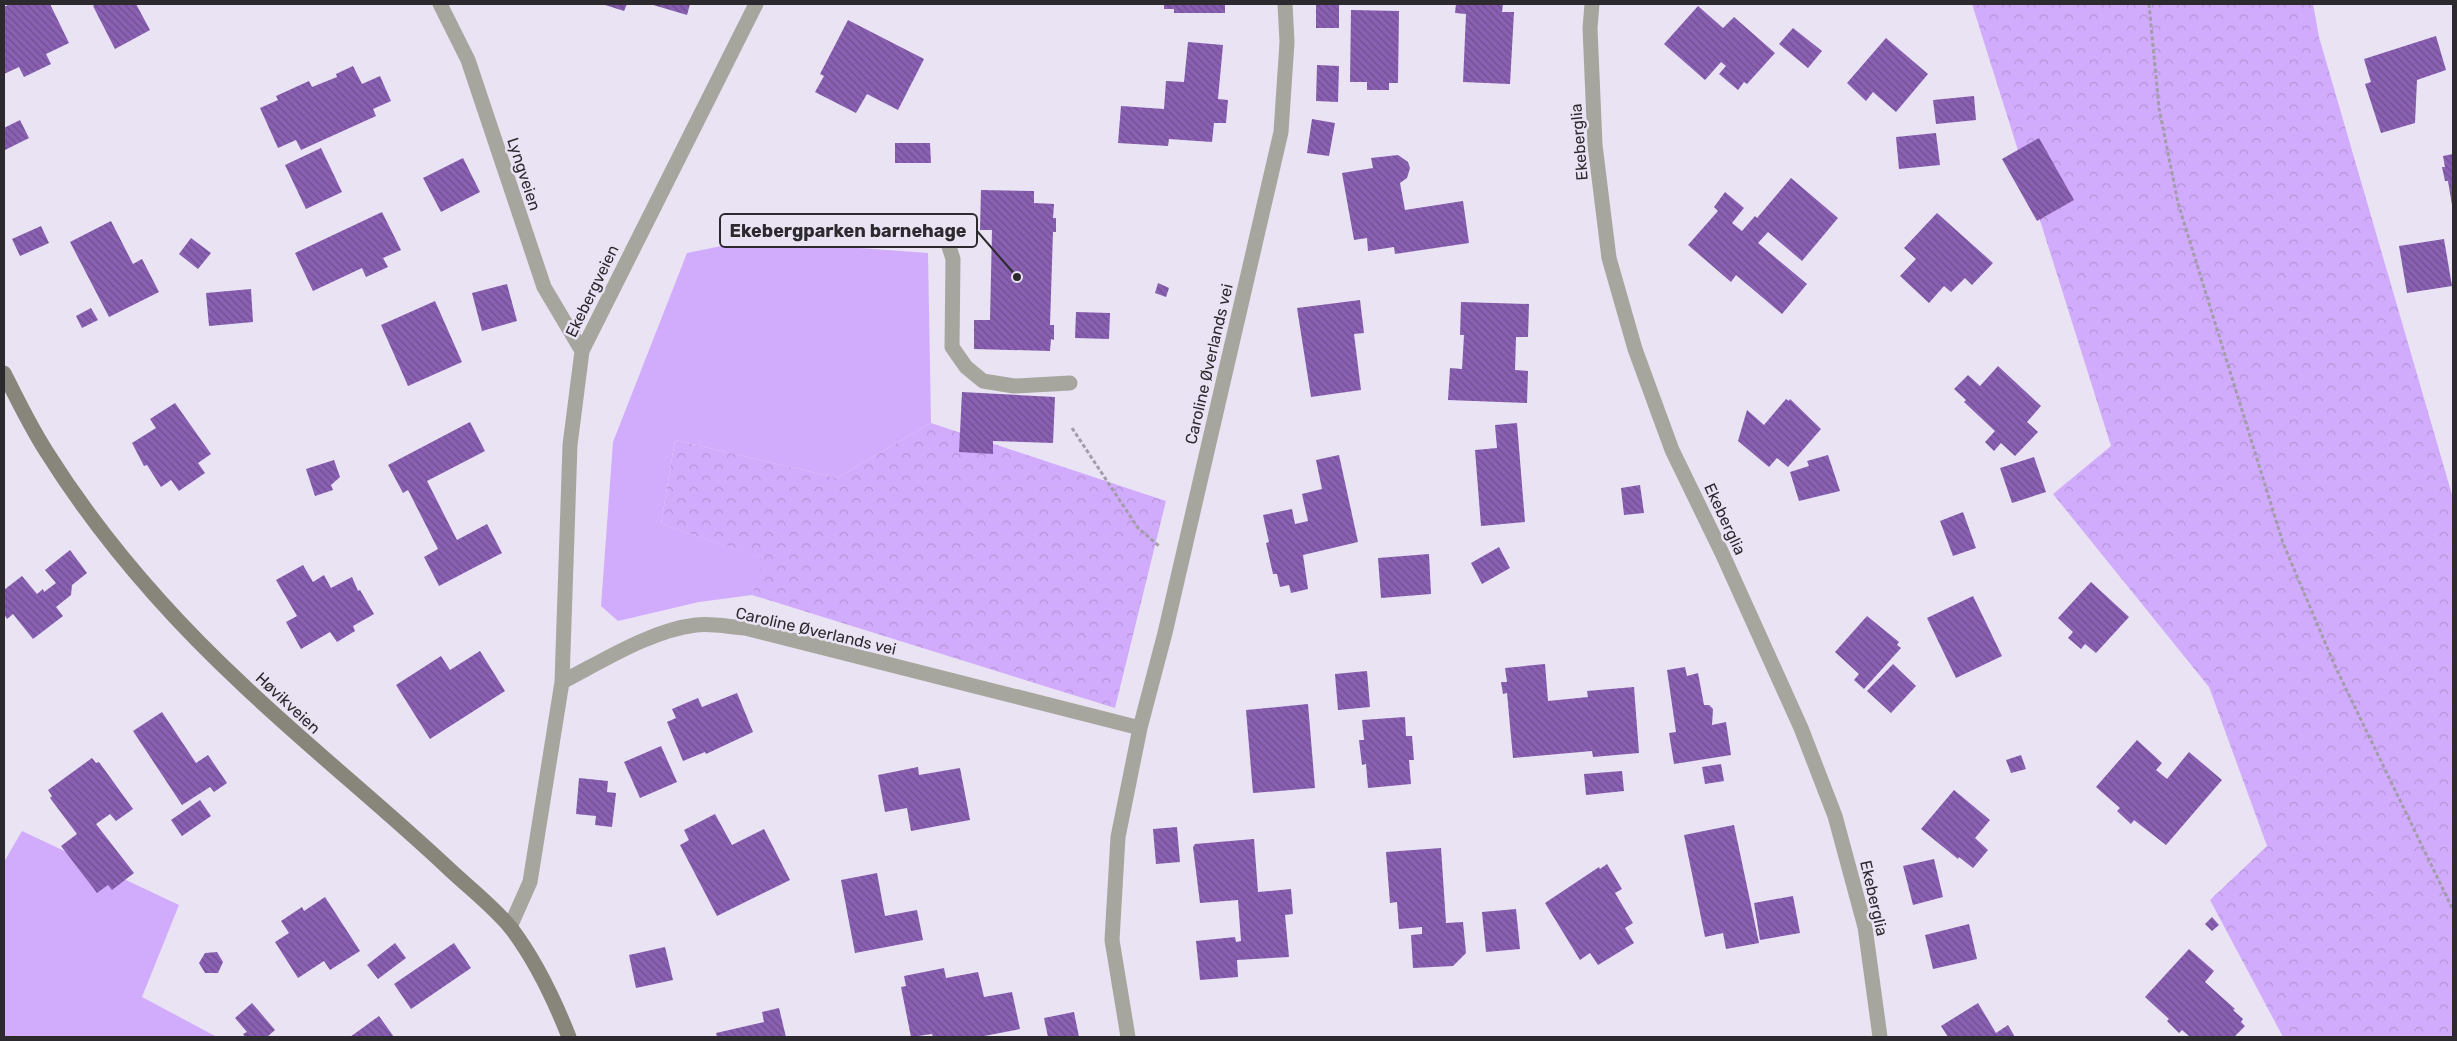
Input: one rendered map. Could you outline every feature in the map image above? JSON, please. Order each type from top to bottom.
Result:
[{"type":"main road","name":"Høvikveien","points":[[4,373],[51,458],[104,532],[192,636],[319,755],[414,837],[510,927],[533,960],[550,992],[569,1037]]},
{"type":"street","name":"Lyngveien","points":[[440,4],[468,60],[544,287],[582,352]]},
{"type":"street","name":"Ekebergveien","points":[[562,682],[570,445],[582,352],[756,4]]},
{"type":"street","name":"Caroline Øverlands vei","points":[[1128,1037],[1112,940],[1118,836],[1140,728],[1165,633],[1281,132],[1287,42],[1285,4]]},
{"type":"street","name":"Ekeberglia","points":[[1592,4],[1590,28],[1594,145],[1609,258],[1635,349],[1672,450],[1722,553],[1797,719],[1835,816],[1864,927],[1880,1037]]},
{"type":"street","points":[[943,228],[953,259],[952,347],[966,367],[984,381],[1014,386],[1070,383]]},
{"type":"street","name":"Caroline Øverlands vei","points":[[562,682],[619,653],[667,632],[696,625],[746,628],[1140,728]]},
{"type":"street","points":[[510,927],[530,882],[562,682]]},
{"type":"path","points":[[2148,4],[2160,108],[2178,203],[2283,543],[2335,666],[2453,910]]},
{"type":"path","points":[[1072,428],[1138,528],[1180,564]]},
{"type":"green space","points":[[1972,4],[2313,4],[2319,37],[2453,498],[2453,1037],[2283,1037],[2210,900],[2267,846],[2209,687],[2053,494],[2111,446]]},
{"type":"green space","points":[[751,240],[928,253],[931,423],[837,478],[675,440],[661,524],[764,558],[752,595],[699,602],[618,621],[601,606],[613,442],[687,253]]},
{"type":"green space","points":[[931,423],[1166,501],[1115,708],[752,595],[763,558],[661,524],[675,440],[837,478]]},
{"type":"green space","points":[[22,831],[179,905],[142,997],[217,1037],[4,1037],[4,862]]},
{"type":"building","points":[[10,4],[50,4],[69,43],[46,54],[51,64],[24,77],[19,67],[4,74],[4,7]]},
{"type":"building","points":[[96,4],[136,4],[150,30],[115,49],[93,6]]},
{"type":"building","points":[[602,4],[627,4],[624,11]]},
{"type":"building","points":[[650,4],[690,4],[687,15]]},
{"type":"building","points":[[1164,4],[1225,4],[1225,13],[1174,13],[1174,9],[1164,9]]},
{"type":"building","points":[[1316,4],[1339,4],[1339,28],[1316,28]]},
{"type":"building","points":[[1456,4],[1503,4],[1502,12],[1514,12],[1510,84],[1463,82],[1466,14],[1455,13]]},
{"type":"building","points":[[1698,6],[1723,28],[1734,17],[1775,53],[1747,84],[1744,82],[1738,90],[1719,74],[1726,66],[1721,62],[1705,80],[1664,44]]},
{"type":"building","points":[[1351,10],[1399,11],[1398,83],[1389,83],[1389,90],[1367,90],[1367,82],[1350,82]]},
{"type":"building","points":[[848,20],[924,59],[898,110],[867,94],[856,113],[815,92],[824,76],[820,74]]},
{"type":"building","points":[[1793,28],[1822,51],[1808,68],[1779,44]]},
{"type":"building","points":[[2436,36],[2446,70],[2417,80],[2415,123],[2381,133],[2365,84],[2371,82],[2364,59]]},
{"type":"building","points":[[1886,38],[1928,74],[1896,112],[1873,92],[1866,101],[1847,83]]},
{"type":"building","points":[[1188,42],[1223,45],[1218,99],[1228,100],[1226,123],[1214,123],[1212,142],[1169,139],[1168,146],[1118,143],[1121,106],[1164,109],[1166,81],[1184,82]]},
{"type":"building","points":[[1317,65],[1339,66],[1338,102],[1316,101]]},
{"type":"building","points":[[353,66],[362,84],[380,76],[391,101],[373,109],[376,116],[301,150],[296,140],[278,148],[260,108],[278,100],[276,96],[309,81],[312,87],[337,77],[336,74]]},
{"type":"building","points":[[1974,96],[1976,120],[1936,124],[1933,100]]},
{"type":"building","points":[[1312,119],[1335,123],[1329,156],[1307,153]]},
{"type":"building","points":[[20,120],[29,138],[5,150],[4,128]]},
{"type":"building","points":[[1936,133],[1940,165],[1899,169],[1896,137]]},
{"type":"building","points":[[2039,138],[2074,200],[2037,221],[2002,159]]},
{"type":"building","points":[[895,143],[930,143],[931,163],[895,163]]},
{"type":"building","points":[[321,148],[342,192],[306,209],[285,165]]},
{"type":"building","points":[[2453,154],[2452,205],[2448,181],[2445,181],[2442,167],[2445,167],[2443,156]]},
{"type":"building","points":[[1398,155],[1408,162],[1410,168],[1407,178],[1400,183],[1405,210],[1463,201],[1469,243],[1395,254],[1394,247],[1368,251],[1367,238],[1354,240],[1342,173],[1373,168],[1371,158]]},
{"type":"building","points":[[463,158],[480,192],[441,212],[423,178]]},
{"type":"building","points":[[1791,178],[1838,218],[1802,261],[1768,232],[1758,243],[1807,284],[1782,314],[1736,275],[1731,282],[1688,245],[1718,211],[1714,207],[1725,192],[1744,208],[1732,223],[1742,231],[1755,216],[1757,218]]},
{"type":"building","points":[[981,190],[1034,191],[1034,203],[1054,204],[1053,218],[1056,218],[1056,232],[1053,232],[1050,325],[1054,325],[1054,340],[1051,339],[1050,351],[974,349],[974,320],[990,320],[992,230],[980,230]]},
{"type":"building","points":[[382,212],[401,250],[383,258],[388,267],[366,277],[362,268],[313,291],[295,253]]},
{"type":"building","points":[[1937,213],[1993,263],[1972,285],[1965,278],[1951,292],[1944,286],[1929,303],[1900,276],[1916,259],[1904,248]]},
{"type":"building","points":[[111,221],[133,264],[142,259],[159,292],[109,317],[70,242]]},
{"type":"building","points":[[41,226],[49,243],[20,256],[12,239]]},
{"type":"building","points":[[191,238],[211,253],[198,269],[179,254]]},
{"type":"building","points":[[2444,239],[2452,286],[2407,293],[2399,246]]},
{"type":"building","points":[[1158,283],[1169,288],[1166,297],[1155,293]]},
{"type":"building","points":[[507,284],[517,321],[482,331],[472,293]]},
{"type":"building","points":[[251,289],[253,322],[209,326],[206,293]]},
{"type":"building","points":[[1360,300],[1364,333],[1354,334],[1361,390],[1311,397],[1297,308]]},
{"type":"building","points":[[435,301],[462,362],[408,386],[381,325]]},
{"type":"building","points":[[1461,302],[1529,304],[1528,337],[1516,337],[1515,370],[1528,371],[1527,403],[1448,400],[1450,368],[1462,369],[1464,335],[1460,335]]},
{"type":"building","points":[[91,308],[98,320],[82,328],[76,316]]},
{"type":"building","points":[[1076,312],[1110,313],[1109,339],[1075,338]]},
{"type":"building","points":[[1998,366],[2041,406],[2027,422],[2038,432],[2015,456],[2001,443],[1994,451],[1985,442],[1995,431],[1964,402],[1966,400],[1954,389],[1968,375],[1980,386]]},
{"type":"building","points":[[962,392],[1055,397],[1053,443],[993,441],[993,454],[959,452]]},
{"type":"building","points":[[1786,399],[1789,401],[1790,399],[1821,429],[1788,467],[1777,458],[1769,467],[1738,441],[1747,410],[1764,425]]},
{"type":"building","points":[[175,403],[211,454],[198,463],[205,473],[179,491],[171,480],[161,487],[147,465],[144,466],[132,443],[156,428],[150,419]]},
{"type":"building","points":[[470,422],[485,451],[427,481],[457,540],[487,524],[502,553],[439,586],[424,557],[438,549],[408,490],[403,493],[388,465]]},
{"type":"building","points":[[1517,423],[1525,522],[1481,526],[1475,450],[1497,448],[1495,425]]},
{"type":"building","points":[[1339,455],[1358,542],[1303,555],[1308,589],[1291,593],[1289,585],[1280,587],[1277,574],[1273,574],[1266,543],[1269,542],[1263,515],[1292,509],[1295,524],[1308,521],[1302,494],[1322,489],[1316,460]]},
{"type":"building","points":[[1828,455],[1840,491],[1799,501],[1790,472],[1809,466],[1807,461]]},
{"type":"building","points":[[2034,457],[2046,492],[2012,503],[2000,468]]},
{"type":"building","points":[[334,460],[340,477],[331,485],[333,490],[315,496],[306,469]]},
{"type":"building","points":[[1640,485],[1644,513],[1624,515],[1621,488]]},
{"type":"building","points":[[1963,512],[1976,548],[1953,556],[1940,521]]},
{"type":"building","points":[[1499,547],[1510,568],[1482,584],[1471,563]]},
{"type":"building","points":[[70,550],[87,573],[72,585],[71,595],[56,607],[63,616],[33,639],[13,614],[7,619],[4,614],[4,590],[22,576],[37,594],[43,589],[44,592],[56,583],[45,570]]},
{"type":"building","points":[[1429,554],[1431,594],[1381,598],[1378,558]]},
{"type":"building","points":[[303,565],[313,582],[324,575],[331,588],[352,577],[358,591],[360,590],[374,614],[353,626],[355,631],[337,642],[330,632],[301,649],[286,622],[297,616],[276,580]]},
{"type":"building","points":[[2091,582],[2129,617],[2096,653],[2085,644],[2081,649],[2068,638],[2073,632],[2058,618]]},
{"type":"building","points":[[1973,596],[2002,656],[1956,678],[1927,618]]},
{"type":"building","points":[[1867,616],[1899,642],[1897,645],[1901,648],[1864,689],[1854,680],[1859,674],[1835,652]]},
{"type":"building","points":[[480,651],[505,691],[430,739],[396,685],[441,656],[450,670]]},
{"type":"building","points":[[1545,664],[1548,701],[1588,697],[1587,691],[1634,687],[1639,753],[1593,757],[1592,751],[1513,758],[1507,693],[1503,694],[1501,682],[1507,682],[1505,668]]},
{"type":"building","points":[[1893,664],[1916,686],[1891,713],[1867,691]]},
{"type":"building","points":[[1685,667],[1687,676],[1698,673],[1704,705],[1709,705],[1713,709],[1712,725],[1726,722],[1731,755],[1674,764],[1669,733],[1676,732],[1667,670]]},
{"type":"building","points":[[1367,671],[1370,707],[1338,710],[1335,674]]},
{"type":"building","points":[[737,693],[753,732],[706,754],[705,752],[683,761],[667,722],[676,718],[672,709],[698,698],[702,707]]},
{"type":"building","points":[[1308,704],[1315,788],[1253,793],[1246,710]]},
{"type":"building","points":[[162,712],[196,763],[208,755],[227,783],[214,792],[210,787],[182,805],[133,731]]},
{"type":"building","points":[[1405,717],[1406,736],[1412,736],[1414,760],[1409,760],[1411,784],[1368,788],[1366,764],[1362,765],[1359,740],[1364,740],[1362,720]]},
{"type":"building","points":[[2137,740],[2162,763],[2156,770],[2167,779],[2189,752],[2222,780],[2166,845],[2134,820],[2131,824],[2117,811],[2120,808],[2096,787]]},
{"type":"building","points":[[661,746],[677,782],[640,798],[624,762]]},
{"type":"building","points":[[2021,755],[2026,769],[2011,773],[2006,760]]},
{"type":"building","points":[[92,758],[96,763],[99,762],[133,809],[116,821],[110,814],[96,824],[134,873],[112,890],[108,885],[97,893],[61,846],[77,834],[50,798],[52,796],[48,790]]},
{"type":"building","points":[[1721,764],[1724,781],[1705,784],[1702,767]]},
{"type":"building","points":[[918,767],[919,775],[960,768],[970,820],[911,831],[907,808],[885,812],[878,775]]},
{"type":"building","points":[[1622,771],[1624,791],[1586,795],[1584,774]]},
{"type":"building","points":[[579,778],[608,781],[607,792],[616,793],[612,827],[595,825],[596,816],[576,814]]},
{"type":"building","points":[[1954,790],[1990,820],[1975,838],[1988,850],[1973,868],[1959,857],[1958,859],[1921,829]]},
{"type":"building","points":[[200,800],[211,816],[182,836],[171,820]]},
{"type":"building","points":[[715,814],[732,845],[764,829],[790,880],[717,916],[680,845],[689,840],[684,830]]},
{"type":"building","points":[[1734,825],[1759,943],[1726,949],[1723,933],[1705,937],[1684,835]]},
{"type":"building","points":[[1177,827],[1180,862],[1156,864],[1153,829]]},
{"type":"building","points":[[1254,839],[1258,892],[1291,889],[1293,914],[1285,915],[1289,957],[1237,960],[1238,977],[1200,980],[1196,941],[1235,937],[1236,942],[1241,941],[1238,900],[1200,903],[1193,847],[1195,844]]},
{"type":"building","points":[[1441,848],[1446,923],[1463,922],[1466,953],[1453,966],[1413,968],[1411,935],[1422,934],[1422,927],[1399,929],[1397,902],[1390,903],[1386,852]]},
{"type":"building","points":[[1934,859],[1943,897],[1913,905],[1903,866]]},
{"type":"building","points":[[1607,864],[1622,889],[1615,893],[1633,923],[1625,928],[1634,943],[1598,965],[1590,953],[1580,960],[1545,903],[1599,867],[1600,869]]},
{"type":"building","points":[[877,873],[885,916],[917,910],[923,940],[855,953],[841,880]]},
{"type":"building","points":[[1793,896],[1800,933],[1760,940],[1754,903]]},
{"type":"building","points":[[325,897],[360,951],[330,970],[324,961],[298,978],[275,942],[289,933],[281,921],[302,907],[304,911]]},
{"type":"building","points":[[1516,909],[1520,949],[1486,952],[1482,912]]},
{"type":"building","points":[[2212,917],[2219,925],[2212,931],[2205,924]]},
{"type":"building","points":[[1969,924],[1977,959],[1933,969],[1925,935]]},
{"type":"building","points":[[395,943],[406,958],[378,979],[367,965]]},
{"type":"building","points":[[454,943],[471,968],[411,1009],[394,984]]},
{"type":"building","points":[[665,947],[673,980],[636,988],[629,955]]},
{"type":"building","points":[[2189,949],[2214,971],[2205,982],[2235,1009],[2233,1010],[2243,1019],[2241,1022],[2245,1026],[2234,1037],[2190,1037],[2182,1030],[2179,1033],[2167,1021],[2169,1019],[2145,997]]},
{"type":"building","points":[[217,952],[223,962],[218,973],[205,973],[199,963],[205,953]]},
{"type":"building","points":[[944,968],[946,978],[978,972],[984,997],[1012,992],[1020,1029],[979,1037],[933,1037],[932,1034],[911,1037],[901,987],[906,986],[904,976]]},
{"type":"building","points":[[252,1003],[275,1030],[267,1037],[245,1037],[243,1034],[247,1032],[235,1018]]},
{"type":"building","points":[[1978,1003],[1996,1033],[2008,1025],[2015,1037],[1948,1037],[1941,1026]]},
{"type":"building","points":[[779,1008],[786,1037],[717,1037],[716,1033],[764,1022],[762,1012]]},
{"type":"building","points":[[1074,1012],[1079,1037],[1048,1037],[1044,1018]]},
{"type":"building","points":[[379,1016],[394,1037],[350,1037]]},
{"type":"place","name":"Ekebergparken barnehage","points":[[1017,277]]}]
